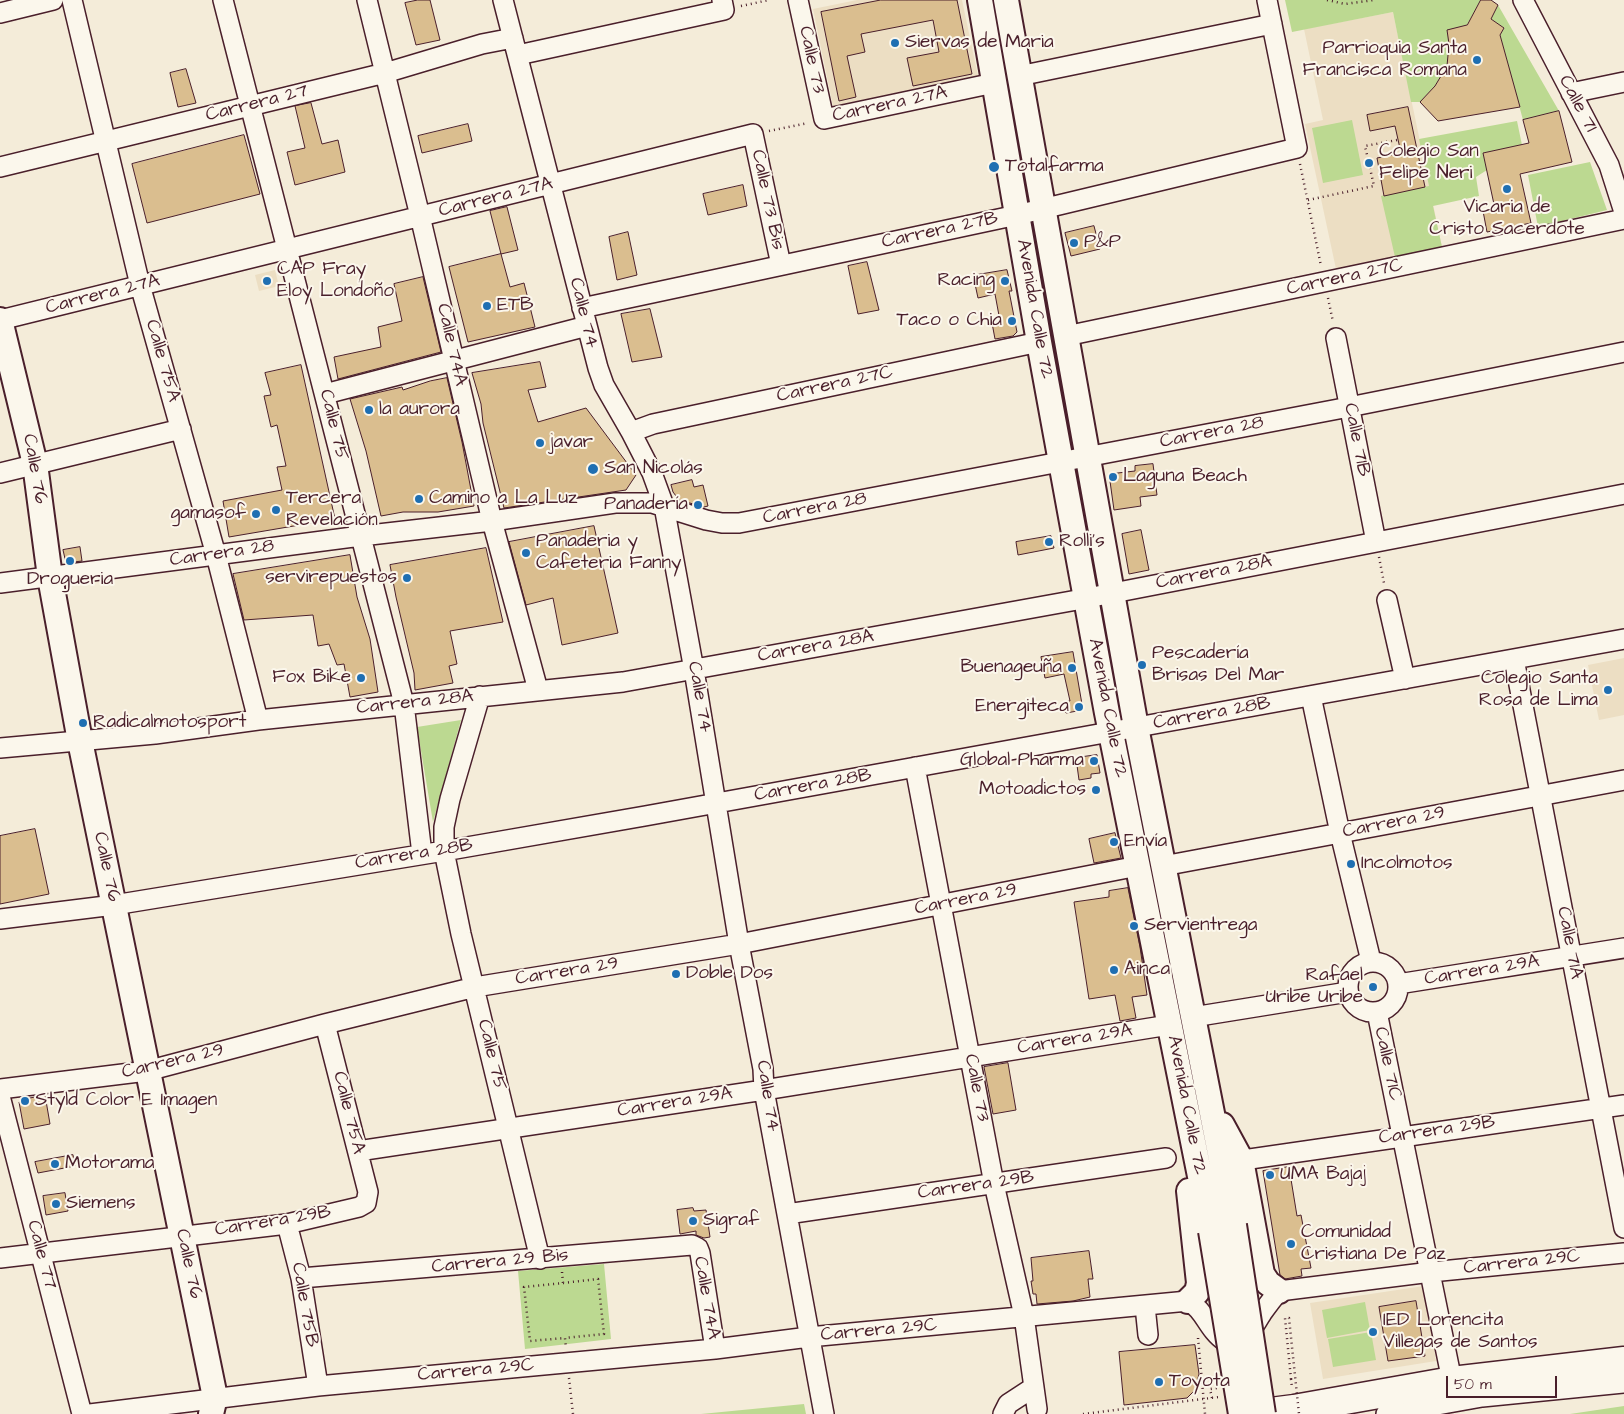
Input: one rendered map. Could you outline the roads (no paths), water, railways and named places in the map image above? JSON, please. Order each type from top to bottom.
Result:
[{"type":"highway","points":[[1256,1414],[1452,1381],[1624,1361]]},
{"type":"main road","name":"Avenida Calle 72","points":[[980,0],[1039,342],[1110,732],[1211,1232],[1241,1414]]},
{"type":"main road","name":"Avenida Calle 72","points":[[1006,0],[1136,727],[1234,1225],[1263,1414]]},
{"type":"main road","name":"Calle 76","points":[[0,320],[36,464],[50,577],[80,741],[147,1072],[183,1236],[213,1406]]},
{"type":"main road","points":[[1211,1106],[1241,1160],[1262,1274],[1268,1283],[1279,1291]]},
{"type":"main road","points":[[1191,1132],[1187,1155],[1188,1184],[1199,1283],[1191,1303]]},
{"type":"street","points":[[0,13],[54,0]]},
{"type":"street","name":"Calle 75A","points":[[72,0],[140,285],[216,555],[258,720]]},
{"type":"street","name":"Calle 75","points":[[224,0],[404,704],[422,854]]},
{"type":"street","name":"Calle 74A","points":[[367,0],[492,521],[538,690]]},
{"type":"street","name":"Calle 74","points":[[504,0],[598,368],[604,384],[652,474],[664,506],[717,803],[739,944],[763,1069],[764,1090],[824,1414]]},
{"type":"street","name":"Calle 73","points":[[798,0],[824,119]]},
{"type":"street","points":[[1020,76],[1272,24],[1267,0]]},
{"type":"street","name":"Calle 71","points":[[1523,0],[1609,165],[1624,212]]},
{"type":"street","name":"Carrera 27","points":[[0,167],[385,73],[482,44],[515,46],[723,5]]},
{"type":"street","name":"Carrera 27B","points":[[325,394],[454,360],[584,317],[781,265],[1017,215],[1297,148],[1272,24]]},
{"type":"street","points":[[1571,93],[1624,82]]},
{"type":"street","name":"Carrera 27A","points":[[824,119],[994,83]]},
{"type":"street","name":"Carrera 27A","points":[[0,320],[753,134]]},
{"type":"street","name":"Calle 73 Bis","points":[[753,134],[781,265]]},
{"type":"street","name":"Carrera 27C","points":[[1066,336],[1624,219]]},
{"type":"street","name":"Calle 71B","points":[[1336,338],[1376,542]]},
{"type":"street","name":"Carrera 27C","points":[[631,432],[653,424],[1039,342]]},
{"type":"street","name":"Carrera 28","points":[[0,583],[492,521],[615,503],[638,502],[664,506],[706,520],[722,523],[739,523],[1350,407],[1624,352]]},
{"type":"street","points":[[0,473],[181,428]]},
{"type":"street","name":"Carrera 28A","points":[[0,748],[155,734],[258,720],[623,682],[1086,598],[1624,494]]},
{"type":"street","points":[[1388,600],[1405,679]]},
{"type":"street","name":"Carrera 28B","points":[[0,919],[114,906],[444,851],[1624,639]]},
{"type":"street","name":"Calle 71A","points":[[1514,659],[1624,1228]]},
{"type":"street","name":"Calle 75","points":[[480,696],[450,799],[444,827],[444,851],[461,934],[540,1259]]},
{"type":"street","points":[[1311,696],[1340,833],[1371,961]]},
{"type":"street","name":"Calle 73","points":[[915,767],[994,1184],[1024,1316],[1038,1409]]},
{"type":"street","name":"Carrera 29","points":[[1163,866],[1624,780]]},
{"type":"street","name":"Carrera 29","points":[[0,1090],[147,1072],[325,1024],[475,987],[739,944],[1138,866]]},
{"type":"street","name":"Carrera 29A","points":[[1398,984],[1624,948]]},
{"type":"street","points":[[1371,961],[1389,967],[1396,975],[1398,984],[1398,994],[1393,1002],[1386,1009],[1377,1012],[1367,1012],[1358,1008],[1348,992],[1348,981],[1352,971],[1361,964],[1371,961]]},
{"type":"street","points":[[1193,1017],[1348,992]]},
{"type":"street","name":"Calle 71C","points":[[1377,1012],[1452,1381]]},
{"type":"street","name":"Calle 75A","points":[[325,1024],[368,1192],[366,1203]]},
{"type":"street","name":"Carrera 29A","points":[[358,1151],[764,1090],[1169,1025]]},
{"type":"street","name":"Calle 77","points":[[0,1096],[82,1414]]},
{"type":"street","name":"Carrera 29B","points":[[1250,1159],[1624,1105]]},
{"type":"street","name":"Carrera 29B","points":[[787,1214],[1166,1158]]},
{"type":"street","name":"Carrera 29B","points":[[0,1258],[288,1224],[359,1207],[366,1203]]},
{"type":"street","name":"Calle 75B","points":[[288,1224],[301,1278],[318,1386]]},
{"type":"street","name":"Carrera 29 Bis","points":[[301,1278],[540,1259],[684,1245],[692,1245],[698,1248]]},
{"type":"street","name":"Calle 74A","points":[[698,1248],[715,1349]]},
{"type":"street","name":"Carrera 29C","points":[[1279,1291],[1431,1272],[1624,1253]]},
{"type":"street","points":[[1191,1303],[1219,1337],[1233,1343],[1241,1341],[1248,1336],[1279,1291]]},
{"type":"street","name":"Carrera 29C","points":[[90,1414],[213,1406],[318,1386],[715,1349],[809,1337],[1024,1316],[1191,1303]]},
{"type":"street","points":[[1145,1306],[1148,1335]]},
{"type":"street","points":[[1386,1414],[1482,1397],[1624,1383]]},
{"type":"street","points":[[1003,1414],[1008,1404],[1034,1387]]},
{"type":"place","name":"Siervas de Maria","points":[[895,43]]},
{"type":"place","name":"Parrioquia Santa Francisca Romana","points":[[1477,60]]},
{"type":"place","name":"Colegio San Felipe Neri","points":[[1369,163]]},
{"type":"place","name":"Totalfarma","points":[[994,167]]},
{"type":"place","name":"Vicaria de Cristo Sacerdote","points":[[1507,189]]},
{"type":"place","name":"P&P","points":[[1074,243]]},
{"type":"place","name":"CAP Fray Eloy Londoño","points":[[267,281]]},
{"type":"place","name":"Racing","points":[[1005,281]]},
{"type":"place","name":"ETB","points":[[487,306]]},
{"type":"place","name":"Taco o Chia","points":[[1012,321]]},
{"type":"place","name":"la aurora","points":[[369,410]]},
{"type":"place","name":"javar","points":[[540,443]]},
{"type":"place","name":"San Nicolás","points":[[593,469]]},
{"type":"place","name":"Laguna Beach","points":[[1113,477]]},
{"type":"place","name":"Camino a La Luz","points":[[419,499]]},
{"type":"place","name":"Panadería","points":[[698,505]]},
{"type":"place","name":"Tercera Revelación","points":[[276,510]]},
{"type":"place","name":"gamasof","points":[[256,514]]},
{"type":"place","name":"Rolli's","points":[[1049,542]]},
{"type":"place","name":"Panaderia y Cafeteria Fanny","points":[[526,553]]},
{"type":"place","name":"Drogueria","points":[[70,561]]},
{"type":"place","name":"servirepuestos","points":[[407,578]]},
{"type":"place","name":"Pescadería Brisas Del Mar","points":[[1142,665]]},
{"type":"place","name":"Buenageuña","points":[[1072,668]]},
{"type":"place","name":"Fox Bike","points":[[361,678]]},
{"type":"place","name":"Colegio Santa Rosa de Lima","points":[[1608,690]]},
{"type":"place","name":"Energiteca","points":[[1079,707]]},
{"type":"place","name":"Radicalmotosport","points":[[83,723]]},
{"type":"place","name":"Global Pharma","points":[[1094,761]]},
{"type":"place","name":"Motoadictos","points":[[1096,790]]},
{"type":"place","name":"Envía","points":[[1114,842]]},
{"type":"place","name":"Incolmotos","points":[[1351,864]]},
{"type":"place","name":"Servientrega","points":[[1134,926]]},
{"type":"place","name":"Ainca","points":[[1114,970]]},
{"type":"place","name":"Doble Dos","points":[[676,974]]},
{"type":"place","name":"Rafael Uribe Uribe","points":[[1373,987]]},
{"type":"place","name":"Styld Color E Imagen","points":[[25,1101]]},
{"type":"place","name":"Motorama","points":[[55,1164]]},
{"type":"place","name":"UMA Bajaj","points":[[1270,1175]]},
{"type":"place","name":"Siemens","points":[[56,1204]]},
{"type":"place","name":"Sigraf","points":[[693,1221]]},
{"type":"place","name":"Comunidad Cristiana De Paz","points":[[1291,1244]]},
{"type":"place","name":"IED Lorencita Villegas de Santos","points":[[1373,1332]]},
{"type":"place","name":"Toyota","points":[[1159,1382]]}]
